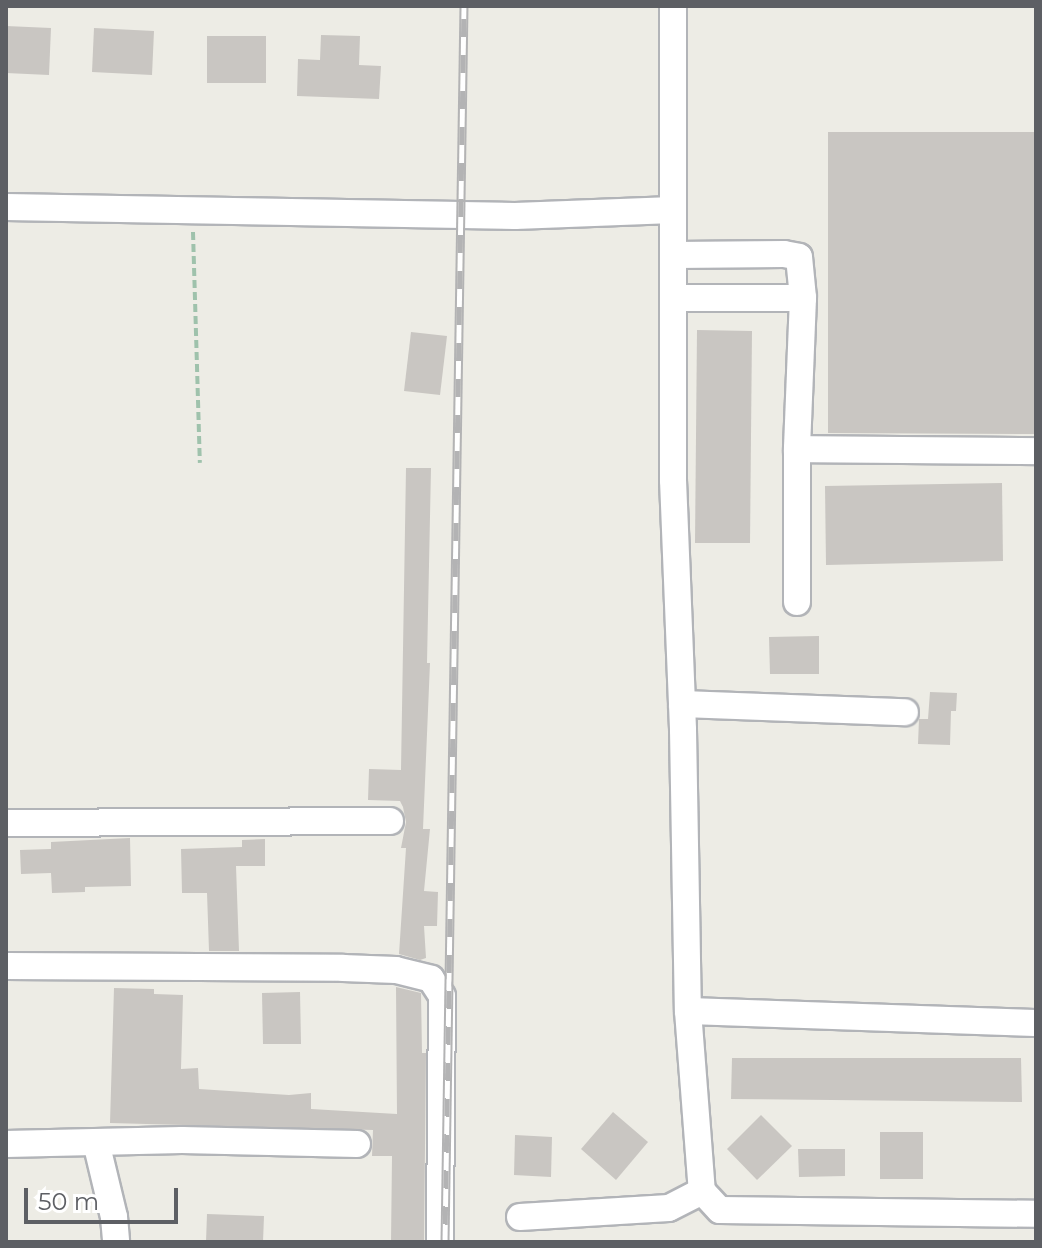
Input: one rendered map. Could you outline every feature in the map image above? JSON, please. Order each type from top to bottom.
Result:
[{"type":"street","points":[[673,6],[676,298],[673,480],[682,704],[688,1011],[702,1191],[712,1203],[728,1212],[1036,1214]]},
{"type":"street","points":[[6,207],[515,216],[673,210]]},
{"type":"street","points":[[675,255],[793,254],[799,257],[803,298],[797,449],[797,602]]},
{"type":"street","points":[[676,298],[803,298]]},
{"type":"street","points":[[797,449],[1036,451]]},
{"type":"street","points":[[682,704],[905,712]]},
{"type":"street","points":[[6,823],[390,821]]},
{"type":"street","points":[[6,966],[343,968],[396,970],[431,979],[442,996],[440,1242]]},
{"type":"street","points":[[688,1011],[1036,1023]]},
{"type":"street","points":[[96,1142],[114,1217],[116,1242]]},
{"type":"street","points":[[6,1144],[357,1144]]},
{"type":"street","points":[[520,1217],[669,1208],[702,1191]]},
{"type":"path","points":[[193,210],[200,463]]},
{"type":"building","points":[[6,26],[51,28],[49,75],[6,73]]},
{"type":"building","points":[[94,28],[154,31],[152,75],[92,72]]},
{"type":"building","points":[[321,35],[360,36],[359,65],[381,66],[379,99],[297,96],[298,59],[320,60]]},
{"type":"building","points":[[207,36],[266,36],[266,83],[207,83]]},
{"type":"building","points":[[828,132],[1036,132],[1036,434],[828,433]]},
{"type":"building","points":[[697,330],[752,331],[750,543],[695,543]]},
{"type":"building","points":[[411,332],[447,336],[440,395],[404,391]]},
{"type":"building","points":[[406,468],[431,468],[427,663],[430,663],[423,829],[430,829],[424,891],[438,892],[437,926],[424,926],[426,958],[420,960],[399,954],[406,848],[401,848],[406,822],[403,807],[400,801],[368,800],[369,769],[401,770]]},
{"type":"building","points":[[1002,483],[1003,561],[826,565],[825,486]]},
{"type":"building","points":[[819,636],[819,674],[770,674],[769,637]]},
{"type":"building","points":[[930,692],[957,693],[956,711],[951,711],[950,745],[918,744],[919,719],[928,719]]},
{"type":"building","points":[[130,838],[131,886],[85,887],[85,892],[52,893],[51,873],[21,874],[20,850],[51,849],[51,842]]},
{"type":"building","points":[[265,839],[265,866],[236,866],[239,951],[209,951],[207,893],[182,893],[181,849],[242,847],[242,840]]},
{"type":"building","points":[[396,987],[421,993],[422,1053],[426,1053],[424,1242],[391,1242],[392,1156],[372,1156],[373,1130],[110,1123],[114,988],[154,989],[154,994],[183,995],[181,1069],[198,1068],[199,1089],[289,1095],[311,1093],[311,1109],[397,1114]]},
{"type":"building","points":[[300,992],[301,1044],[263,1044],[262,993]]},
{"type":"building","points":[[732,1058],[1021,1058],[1022,1102],[731,1099]]},
{"type":"building","points":[[613,1112],[648,1142],[616,1180],[581,1149]]},
{"type":"building","points":[[761,1115],[792,1146],[757,1180],[727,1149]]},
{"type":"building","points":[[880,1132],[923,1132],[923,1179],[880,1179]]},
{"type":"building","points":[[515,1135],[552,1137],[551,1177],[514,1175]]},
{"type":"building","points":[[798,1149],[845,1149],[845,1176],[799,1177]]},
{"type":"building","points":[[207,1214],[264,1216],[263,1242],[206,1242]]},
{"type":"railway","points":[[445,1242],[464,6]]}]
